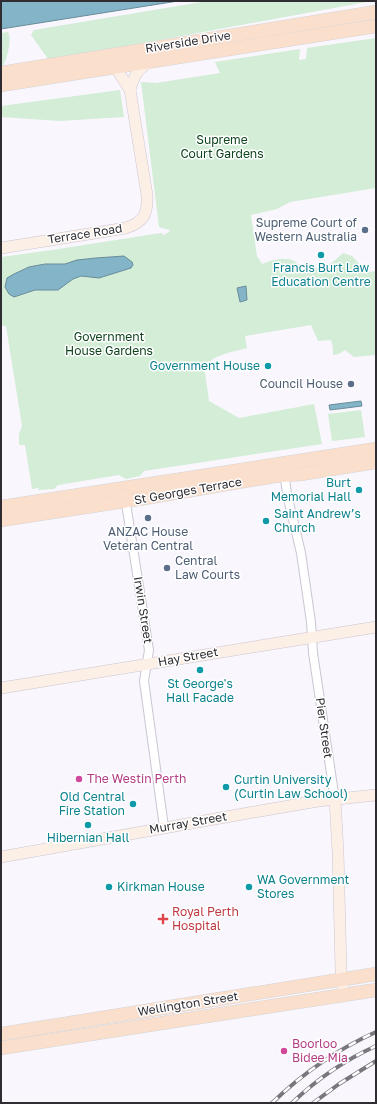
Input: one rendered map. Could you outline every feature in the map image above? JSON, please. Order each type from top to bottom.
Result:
[{"type":"main road","name":"Riverside Drive","points":[[1,73],[376,12]]},
{"type":"main road","name":"Riverside Drive","points":[[1,85],[376,26]]},
{"type":"main road","name":"St Georges Terrace","points":[[1,520],[125,501],[376,449]]},
{"type":"main road","name":"St Georges Terrace","points":[[1,507],[123,488],[284,469],[301,474],[376,462]]},
{"type":"main road","name":"Wellington Street","points":[[1,1034],[376,974]]},
{"type":"main road","name":"Wellington Street","points":[[1,1048],[376,990]]},
{"type":"street","points":[[130,90],[137,72],[142,66],[152,61]]},
{"type":"street","points":[[109,68],[117,70],[130,90]]},
{"type":"street","name":"Terrace Road","points":[[1,248],[126,228],[134,226],[144,218],[148,206],[147,195],[130,90]]},
{"type":"street","name":"Pier Street","points":[[284,469],[287,494],[301,553],[335,800],[342,980],[344,995]]},
{"type":"street","name":"Irwin Street","points":[[123,488],[149,650],[144,681],[164,827]]},
{"type":"street","name":"Hay Street","points":[[1,688],[376,627]]},
{"type":"street","name":"Murray Street","points":[[1,857],[164,827],[267,810],[376,795]]},
{"type":"green space","points":[[208,1],[372,1],[48,59],[31,35],[34,30]]},
{"type":"green space","points":[[8,32],[8,50],[1,68],[1,33]]},
{"type":"green space","points":[[376,38],[376,188],[290,202],[277,209],[251,215],[257,256],[262,264],[273,260],[290,259],[295,261],[302,270],[329,264],[343,253],[352,256],[364,269],[362,273],[376,271],[376,355],[354,357],[345,350],[339,354],[333,355],[331,340],[318,341],[311,325],[245,336],[247,348],[215,358],[206,366],[205,372],[209,401],[239,418],[314,404],[322,444],[144,471],[140,476],[126,479],[119,475],[58,485],[54,489],[32,489],[25,445],[19,445],[19,434],[22,426],[6,326],[3,326],[1,321],[1,257],[161,233],[164,235],[170,231],[159,227],[141,82],[156,83],[220,73],[215,62],[300,49],[299,60],[306,59],[307,48]]},
{"type":"green space","points":[[120,90],[124,117],[60,121],[1,117],[1,106]]},
{"type":"green space","points":[[361,410],[365,437],[332,441],[328,414]]},
{"type":"water","points":[[1,1],[178,1],[1,29]]},
{"type":"water","points":[[124,256],[132,262],[133,265],[131,268],[99,278],[81,276],[73,279],[58,290],[35,290],[14,297],[9,294],[5,287],[7,278],[29,267],[45,264],[65,264],[77,260]]},
{"type":"water","points":[[246,286],[247,300],[240,302],[237,288]]},
{"type":"water","points":[[361,401],[362,406],[330,410],[329,405]]},
{"type":"railway","points":[[272,1103],[308,1072],[334,1054],[376,1032]]},
{"type":"railway","points":[[292,1103],[311,1086],[332,1071],[353,1057],[376,1046]]},
{"type":"railway","points":[[313,1103],[339,1084],[376,1061]]},
{"type":"place","name":"Supreme Court of Western Australia","points":[[365,230]]},
{"type":"place","name":"Francis Burt Law Education Centre","points":[[321,255]]},
{"type":"place","name":"Government House","points":[[268,366]]},
{"type":"place","name":"Council House","points":[[351,384]]},
{"type":"place","name":"Burt Memorial Hall","points":[[359,490]]},
{"type":"place","name":"ANZAC House Veteran Central","points":[[148,518]]},
{"type":"place","name":"Saint Andrew’s Church","points":[[266,521]]},
{"type":"place","name":"Central Law Courts","points":[[167,568]]},
{"type":"place","name":"St George's Hall Facade","points":[[200,670]]},
{"type":"place","name":"The Westin Perth","points":[[79,779]]},
{"type":"place","name":"Curtin University (Curtin Law School)","points":[[226,787]]},
{"type":"place","name":"Old Central Fire Station","points":[[133,804]]},
{"type":"place","name":"Hibernian Hall","points":[[88,825]]},
{"type":"place","name":"Kirkman House","points":[[109,887]]},
{"type":"place","name":"WA Government Stores","points":[[249,887]]},
{"type":"place","name":"Royal Perth Hospital","points":[[163,919]]},
{"type":"place","name":"Boorloo Bidee Mia","points":[[284,1051]]},
{"type":"park label","name":"Supreme Court Gardens","points":[[222,147]]},
{"type":"park label","name":"Government House Gardens","points":[[109,344]]}]
